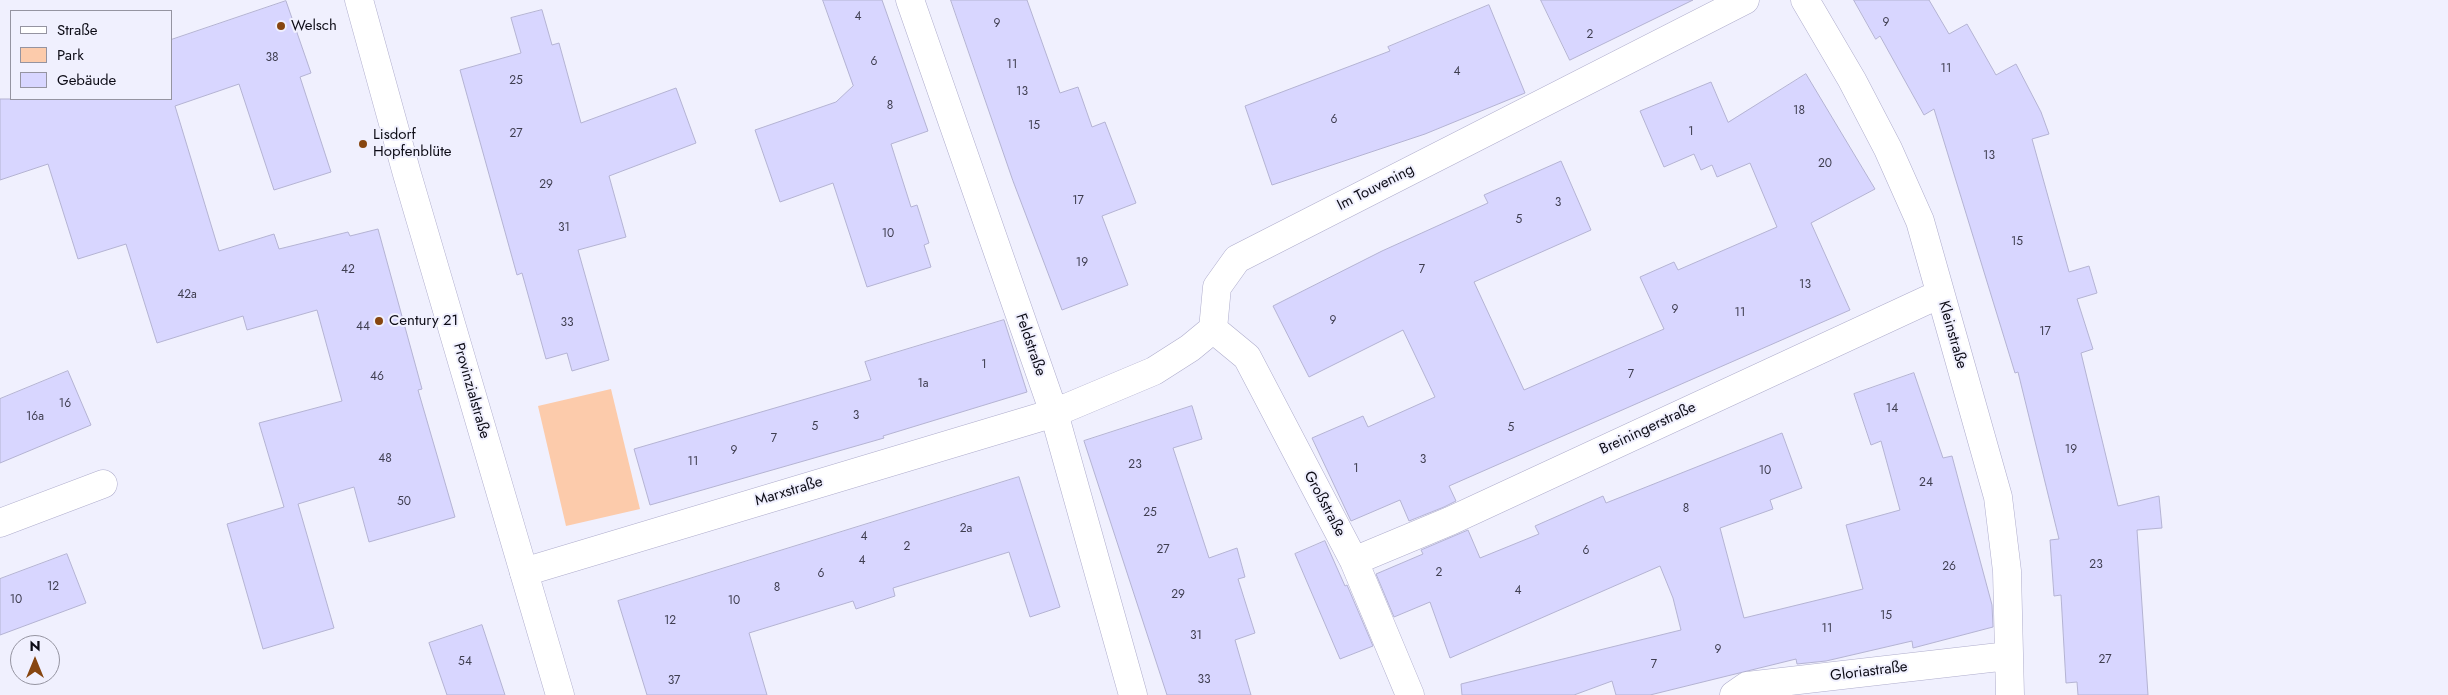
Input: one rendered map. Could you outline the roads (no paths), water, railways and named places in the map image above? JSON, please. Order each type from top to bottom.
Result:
[{"type":"street","name":"Provinzialstraße","points":[[359,0],[560,695]]},
{"type":"street","name":"Feldstraße","points":[[910,0],[1054,412],[1133,695]]},
{"type":"street","name":"Im Touvening","points":[[1213,330],[1217,287],[1236,259],[1744,0]]},
{"type":"street","name":"Kleinstraße","points":[[1805,0],[1852,80],[1888,149],[1920,221],[1998,498],[2006,571],[2010,695]]},
{"type":"street","name":"Breiningerstraße","points":[[1354,561],[1450,521],[1940,294]]},
{"type":"street","points":[[1054,412],[1154,371],[1190,348],[1213,330]]},
{"type":"street","name":"Großstraße","points":[[1213,330],[1247,356],[1354,561],[1410,695]]},
{"type":"street","name":"Marxstraße","points":[[524,572],[1054,412]]},
{"type":"street","points":[[0,523],[103,484]]},
{"type":"street","name":"Gloriastraße","points":[[1734,695],[1748,686],[2008,656]]},
{"type":"place","name":"Welsch","points":[[281,26]]},
{"type":"place","name":"Lisdorf Hopfenblüte","points":[[363,144]]},
{"type":"place","name":"Century 21","points":[[379,321]]}]
